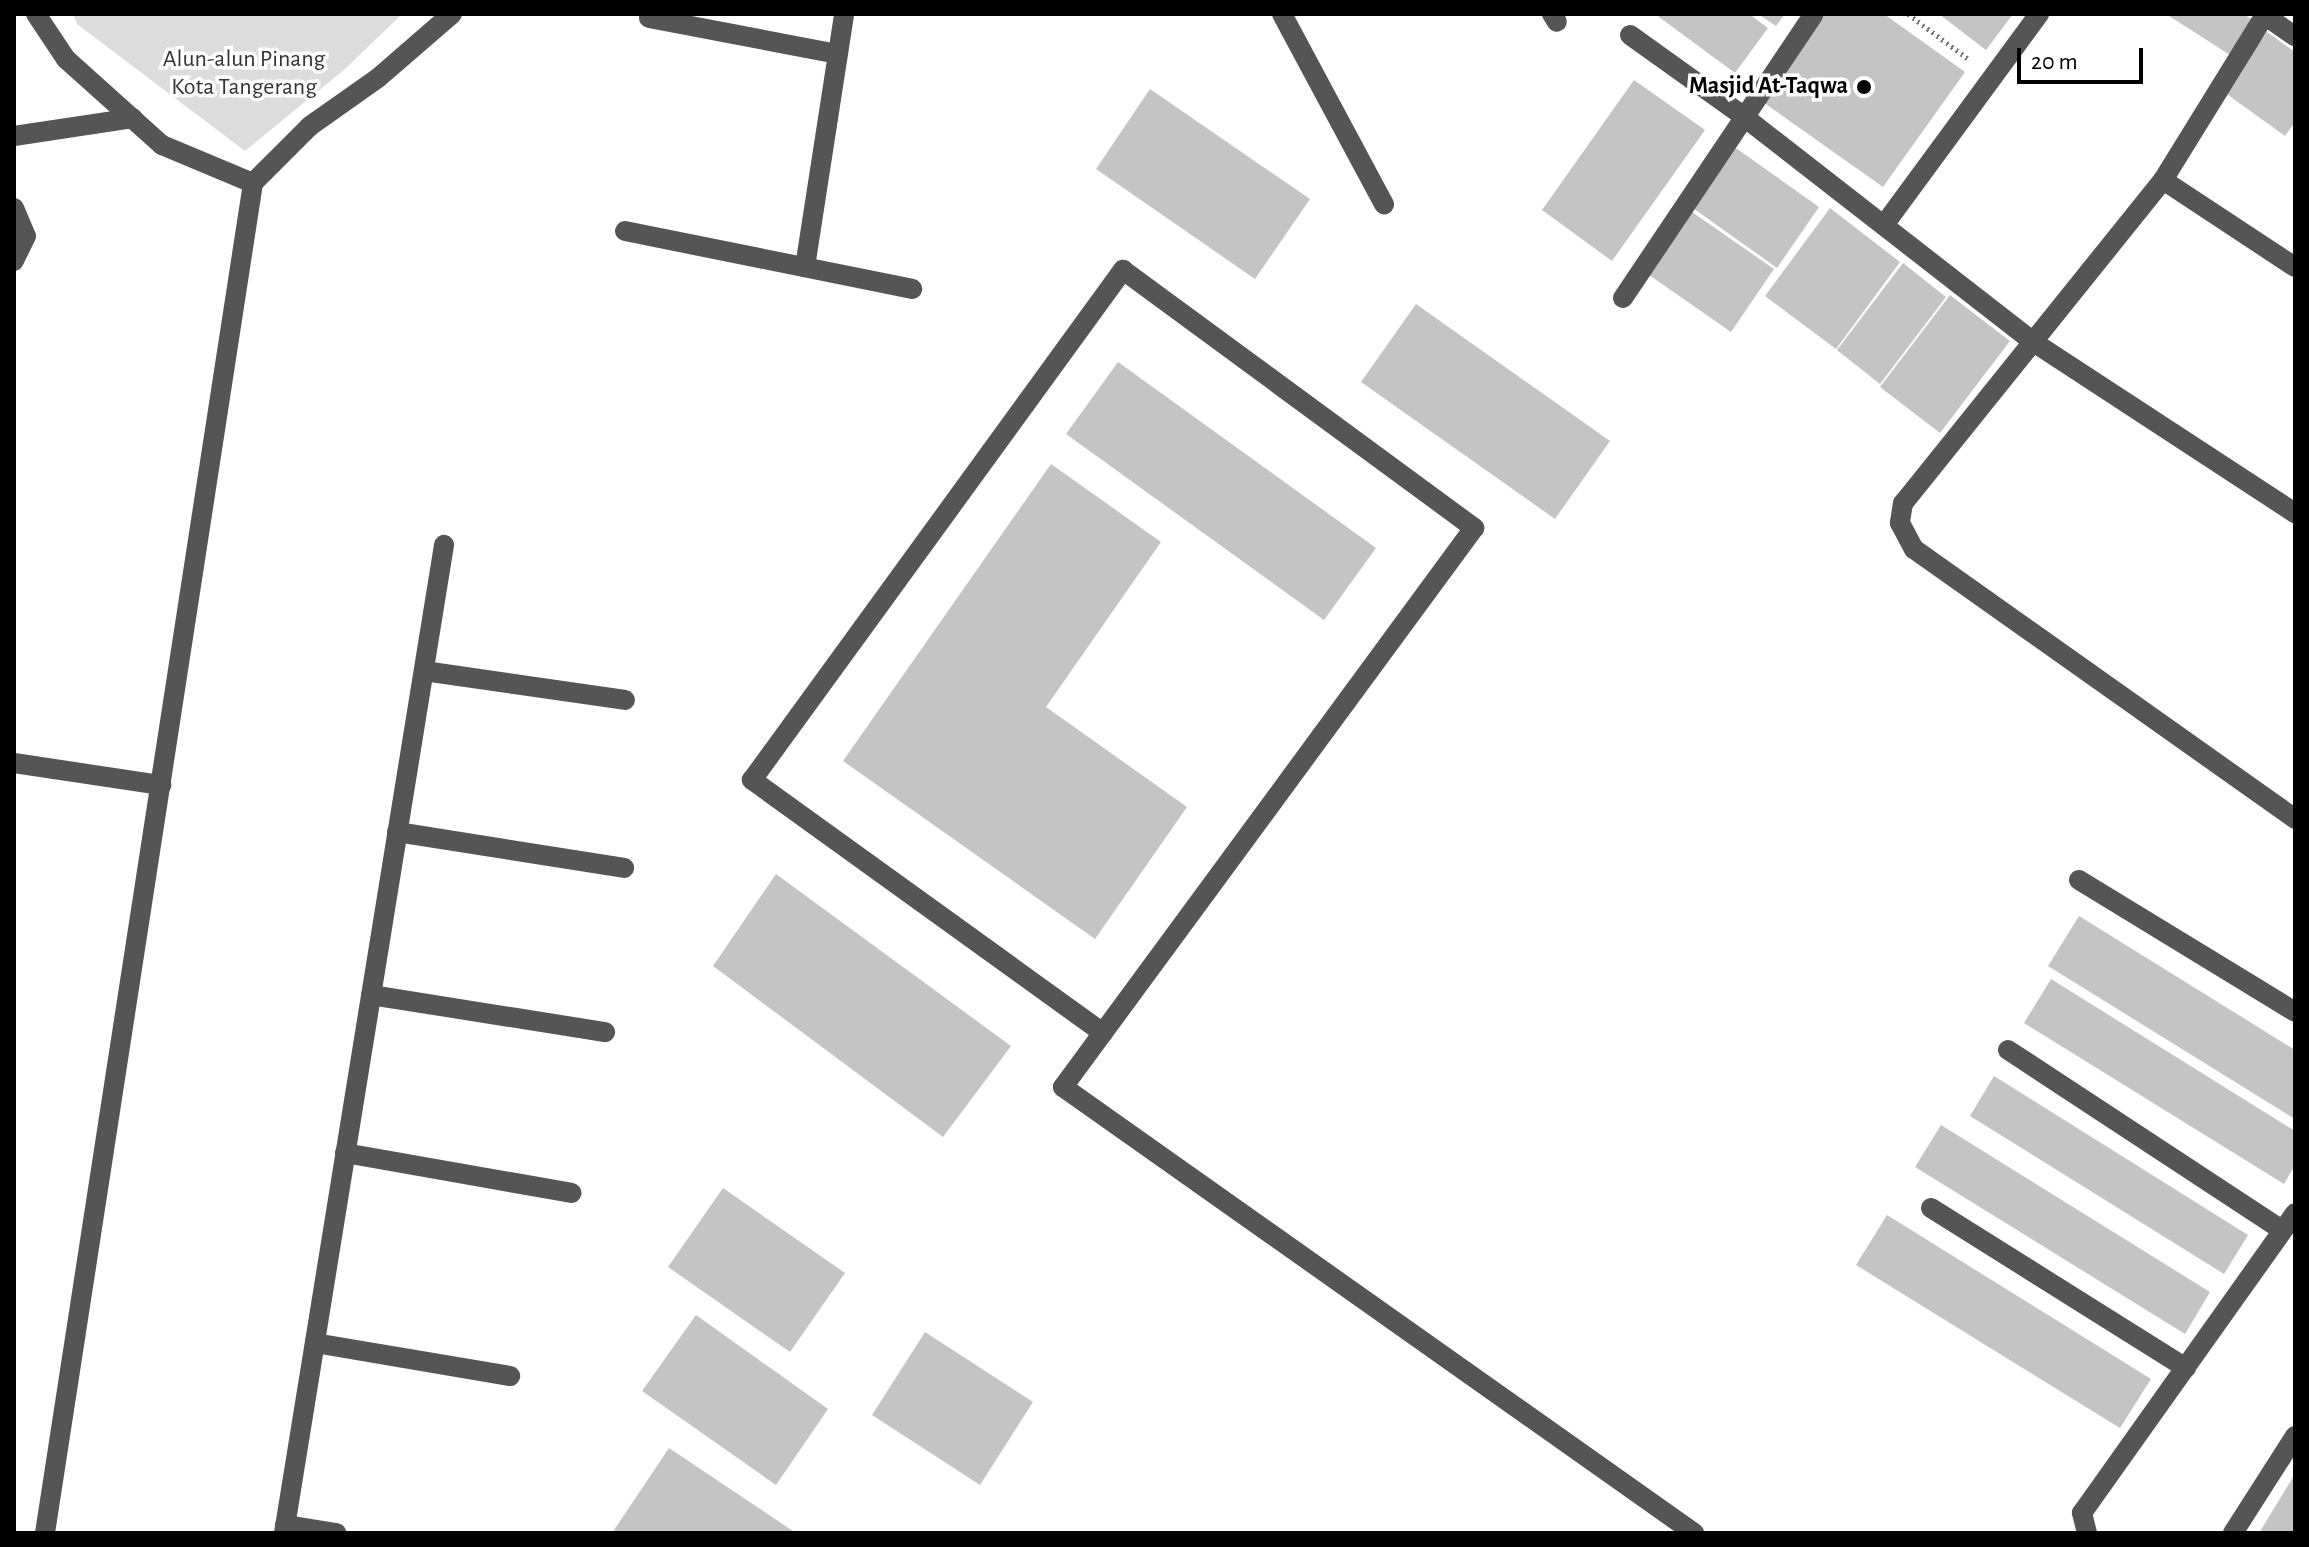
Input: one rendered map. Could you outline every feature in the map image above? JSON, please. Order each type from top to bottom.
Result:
[{"type":"street","points":[[36,14],[66,59],[162,145],[253,183]]},
{"type":"street","points":[[45,1533],[253,183],[310,126],[378,78],[452,14]]},
{"type":"street","points":[[805,267],[844,14]]},
{"type":"street","points":[[1282,14],[1384,204]]},
{"type":"street","points":[[1623,298],[1814,14]]},
{"type":"street","points":[[1884,225],[2039,14]]},
{"type":"street","points":[[2295,36],[2264,14],[2163,180],[2035,343],[1903,503],[1900,523],[1914,549],[2295,819]]},
{"type":"street","points":[[649,18],[838,54]]},
{"type":"street","points":[[1630,35],[1743,116],[2035,343],[2295,513]]},
{"type":"street","points":[[14,136],[133,118]]},
{"type":"street","points":[[2163,180],[2295,267]]},
{"type":"street","points":[[14,208],[26,236],[14,261]]},
{"type":"street","points":[[625,231],[912,289]]},
{"type":"street","points":[[1103,1033],[752,780],[1123,270],[1474,528],[1103,1033],[1063,1087],[1694,1533]]},
{"type":"street","points":[[336,1533],[284,1529],[444,545]]},
{"type":"street","points":[[424,671],[625,700]]},
{"type":"street","points":[[14,763],[161,785]]},
{"type":"street","points":[[397,832],[624,868]]},
{"type":"street","points":[[2079,880],[2295,1012]]},
{"type":"street","points":[[371,995],[605,1032]]},
{"type":"street","points":[[2008,1050],[2282,1230]]},
{"type":"street","points":[[345,1153],[572,1193]]},
{"type":"street","points":[[1931,1208],[2186,1368]]},
{"type":"street","points":[[2087,1533],[2082,1513],[2295,1213]]},
{"type":"street","points":[[315,1343],[510,1376]]},
{"type":"street","points":[[2233,1533],[2295,1436]]},
{"type":"path","points":[[1908,14],[1993,77]]},
{"type":"green space","name":"Alun-alun Pinang Kota Tangerang","points":[[73,14],[402,14],[345,69],[245,151],[77,24]]},
{"type":"building","points":[[1655,14],[1749,14],[1768,28],[1735,73]]},
{"type":"building","points":[[1758,14],[1785,14],[1776,26]]},
{"type":"building","name":"Masjid At-Taqwa","points":[[1826,14],[1884,14],[1965,72],[1883,187],[1763,102]]},
{"type":"building","points":[[1939,14],[2013,14],[1986,50]]},
{"type":"building","points":[[2166,14],[2243,14],[2253,20],[2230,55]]},
{"type":"building","points":[[2267,32],[2295,52],[2295,122],[2285,136],[2224,92]]},
{"type":"building","points":[[1634,80],[1705,130],[1612,261],[1542,210]]},
{"type":"building","points":[[1150,89],[1310,199],[1255,279],[1096,169]]},
{"type":"building","points":[[1733,146],[1819,207],[1777,268],[1690,206]]},
{"type":"building","points":[[1830,208],[1900,262],[1836,349],[1765,296]]},
{"type":"building","points":[[1692,212],[1774,269],[1731,332],[1649,275]]},
{"type":"building","points":[[1903,263],[1946,297],[1880,384],[1837,350]]},
{"type":"building","points":[[1950,295],[2010,341],[1940,433],[1880,387]]},
{"type":"building","points":[[1416,304],[1610,441],[1555,519],[1361,382]]},
{"type":"building","points":[[1118,362],[1376,548],[1324,620],[1066,434]]},
{"type":"building","points":[[1051,464],[1161,542],[1046,707],[1187,807],[1095,939],[843,761]]},
{"type":"building","points":[[776,874],[1011,1046],[943,1137],[713,966]]},
{"type":"building","points":[[2079,916],[2295,1050],[2295,1119],[2048,966]]},
{"type":"building","points":[[2051,979],[2295,1131],[2295,1165],[2284,1184],[2024,1023]]},
{"type":"building","points":[[1994,1076],[2248,1235],[2224,1274],[1970,1116]]},
{"type":"building","points":[[1941,1125],[2210,1292],[2185,1334],[1915,1167]]},
{"type":"building","points":[[723,1188],[845,1273],[790,1352],[668,1267]]},
{"type":"building","points":[[1887,1215],[2151,1379],[2120,1428],[1856,1265]]},
{"type":"building","points":[[696,1315],[828,1409],[776,1485],[642,1391]]},
{"type":"building","points":[[925,1332],[1033,1402],[980,1485],[872,1415]]},
{"type":"building","points":[[669,1448],[793,1531],[792,1533],[612,1533]]},
{"type":"building","points":[[2295,1474],[2295,1533],[2259,1533]]},
{"type":"place","name":"Masjid At-Taqwa","points":[[1864,87]]}]
